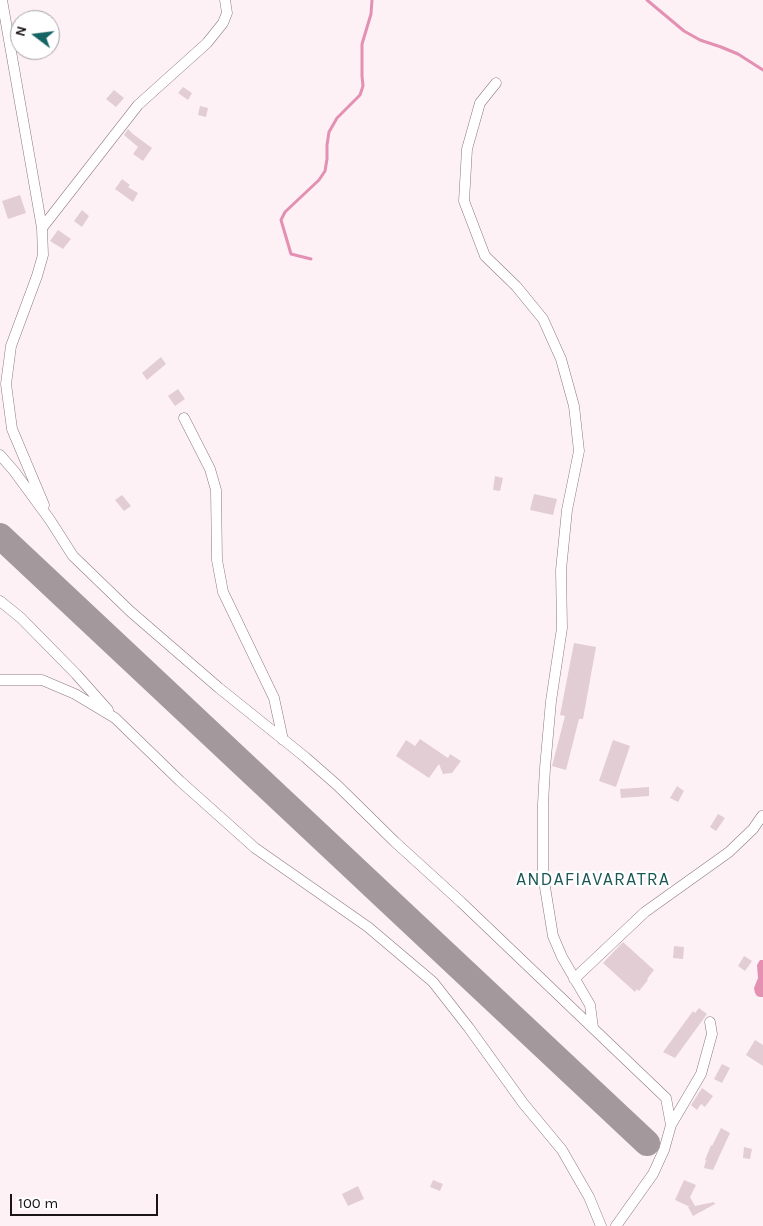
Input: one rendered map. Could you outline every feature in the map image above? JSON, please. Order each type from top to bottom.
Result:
[{"type":"street","points":[[2,0],[42,228],[43,255],[11,346],[6,384],[12,429],[50,520]]},
{"type":"street","points":[[42,228],[138,104],[207,43],[223,23],[226,13],[225,0]]},
{"type":"street","points":[[496,83],[480,103],[468,149],[464,201],[484,256],[516,286],[543,319],[561,359],[574,406],[579,451],[567,510],[560,570],[562,628],[551,701],[543,804],[543,875],[552,936],[590,1005],[593,1028]]},
{"type":"street","points":[[184,418],[210,468],[216,490],[217,560],[223,592],[274,698],[284,740]]},
{"type":"street","points":[[0,456],[14,471],[50,520],[73,556],[131,612],[219,688],[337,785],[395,842],[461,902],[666,1098],[671,1125]]},
{"type":"street","points":[[0,601],[21,618],[76,674],[115,718],[180,781],[255,848],[368,927],[433,982],[523,1103],[562,1150],[589,1197],[601,1226]]},
{"type":"street","points":[[0,680],[42,680],[75,694],[115,718]]},
{"type":"street","points":[[574,979],[645,912],[729,852],[753,829],[762,816]]},
{"type":"street","points":[[616,1226],[653,1174],[664,1150],[671,1125],[701,1074],[712,1034],[710,1022]]},
{"type":"shaded area","points":[[760,960],[763,960],[763,997],[757,996],[754,988],[758,978],[757,965]]},
{"type":"building","points":[[183,87],[192,93],[188,100],[178,93]]},
{"type":"building","points":[[114,90],[124,98],[116,107],[106,99]]},
{"type":"building","points":[[200,106],[208,108],[206,117],[198,115]]},
{"type":"building","points":[[128,129],[152,148],[143,161],[133,154],[138,147],[124,135]]},
{"type":"building","points":[[122,179],[130,185],[128,187],[138,193],[133,202],[115,189]]},
{"type":"building","points":[[20,195],[26,213],[8,219],[2,201]]},
{"type":"building","points":[[82,210],[89,216],[82,227],[74,221]]},
{"type":"building","points":[[58,230],[71,239],[63,249],[50,241]]},
{"type":"building","points":[[161,357],[166,364],[147,380],[142,373]]},
{"type":"building","points":[[178,389],[185,399],[175,406],[168,396]]},
{"type":"building","points":[[495,476],[503,478],[500,491],[493,490]]},
{"type":"building","points":[[534,494],[557,499],[553,515],[530,510]]},
{"type":"building","points":[[122,495],[131,506],[124,511],[115,500]]},
{"type":"building","points":[[574,643],[596,647],[583,719],[579,719],[566,770],[552,766],[565,716],[560,715]]},
{"type":"building","points":[[420,739],[448,758],[450,754],[461,761],[452,773],[443,774],[439,764],[429,778],[396,756],[406,740],[415,746]]},
{"type":"building","points":[[613,740],[630,746],[616,787],[599,781]]},
{"type":"building","points":[[677,786],[684,791],[678,802],[670,798]]},
{"type":"building","points":[[649,787],[649,796],[621,798],[620,789]]},
{"type":"building","points":[[718,814],[725,818],[716,831],[710,827]]},
{"type":"building","points":[[623,942],[654,970],[639,991],[637,989],[635,992],[603,963]]},
{"type":"building","points":[[674,946],[684,947],[683,959],[673,958]]},
{"type":"building","points":[[744,956],[752,961],[745,971],[738,966]]},
{"type":"building","points":[[699,1008],[707,1014],[675,1058],[663,1052],[693,1011],[695,1013]]},
{"type":"building","points":[[755,1040],[763,1045],[763,1066],[746,1055]]},
{"type":"building","points":[[722,1064],[730,1068],[722,1083],[714,1079]]},
{"type":"building","points":[[702,1088],[713,1096],[705,1107],[701,1104],[697,1110],[691,1105]]},
{"type":"building","points":[[721,1128],[730,1133],[713,1170],[704,1168],[711,1145]]},
{"type":"building","points":[[744,1147],[752,1149],[750,1159],[743,1158]]},
{"type":"building","points":[[433,1180],[443,1184],[440,1191],[430,1187]]},
{"type":"building","points":[[684,1180],[696,1185],[690,1197],[695,1206],[714,1202],[715,1204],[693,1216],[688,1207],[690,1207],[675,1200]]},
{"type":"building","points":[[358,1186],[364,1199],[348,1206],[342,1194]]},
{"type":"waterway","points":[[311,259],[291,254],[281,220],[285,212],[319,180],[325,171],[329,132],[337,118],[360,95],[363,86],[362,44],[371,14],[372,0]]},
{"type":"waterway","points":[[647,0],[684,31],[700,40],[738,54],[763,70]]},
{"type":"taxiway","points":[[0,536],[647,1143]]},
{"type":"district","name":"ANDAFIAVARATRA","points":[[593,880]]}]
